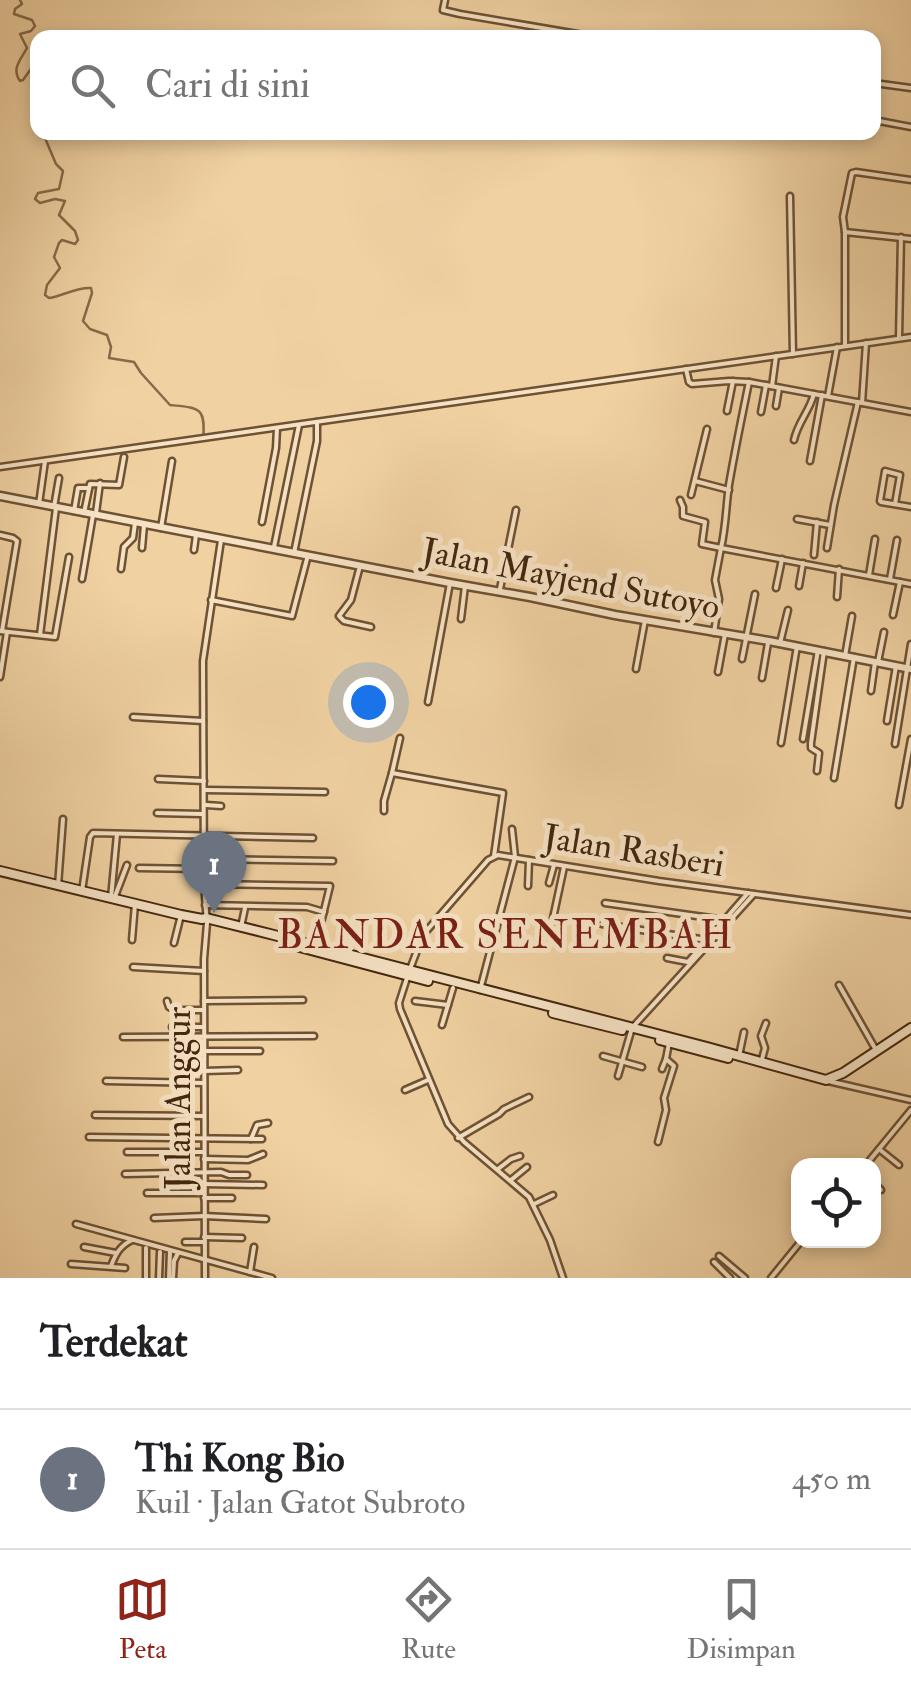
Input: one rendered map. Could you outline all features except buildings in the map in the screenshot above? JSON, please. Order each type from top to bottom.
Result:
[{"type":"main road","points":[[0,870],[269,935],[743,1062],[760,1063]]},
{"type":"main road","points":[[205,920],[269,935]]},
{"type":"main road","points":[[309,948],[346,955],[453,988],[826,1080],[842,1074],[911,1028]]},
{"type":"street","points":[[445,0],[443,10],[554,30]]},
{"type":"street","points":[[881,85],[911,88]]},
{"type":"street","points":[[881,121],[911,126]]},
{"type":"street","points":[[844,346],[843,218],[852,173],[911,180]]},
{"type":"street","points":[[790,196],[793,354]]},
{"type":"street","points":[[845,232],[911,239]]},
{"type":"street","points":[[899,339],[901,237]]},
{"type":"street","points":[[0,467],[911,337]]},
{"type":"street","points":[[827,548],[860,402],[866,344]]},
{"type":"street","points":[[810,461],[837,347]]},
{"type":"street","points":[[761,412],[772,386],[776,356]]},
{"type":"street","points":[[686,369],[690,383],[749,382],[911,412]]},
{"type":"street","points":[[727,411],[732,381]]},
{"type":"street","points":[[714,633],[720,599],[715,580],[749,382]]},
{"type":"street","points":[[772,386],[776,406]]},
{"type":"street","points":[[794,440],[814,394]]},
{"type":"street","points":[[294,553],[318,422]]},
{"type":"street","points":[[274,549],[299,425]]},
{"type":"street","points":[[262,522],[278,428]]},
{"type":"street","points":[[692,495],[707,429]]},
{"type":"street","points":[[91,515],[89,488],[92,483],[119,485],[124,457]]},
{"type":"street","points":[[39,504],[46,461]]},
{"type":"street","points":[[161,528],[172,461]]},
{"type":"street","points":[[895,504],[900,475],[884,471],[881,502],[911,507]]},
{"type":"street","points":[[40,635],[59,478]]},
{"type":"street","points":[[695,481],[729,490]]},
{"type":"street","points":[[82,579],[91,515],[100,484]]},
{"type":"street","points":[[74,511],[78,488],[89,488]]},
{"type":"street","name":"Jalan Mayjend Sutoyo","points":[[0,496],[908,668]]},
{"type":"street","points":[[680,500],[683,516],[705,522],[702,544],[911,584]]},
{"type":"street","points":[[500,592],[516,510]]},
{"type":"street","points":[[796,519],[830,525]]},
{"type":"street","points":[[814,555],[817,522]]},
{"type":"street","points":[[140,524],[142,548]]},
{"type":"street","points":[[121,569],[124,547],[140,524]]},
{"type":"street","points":[[0,535],[17,541],[0,678]]},
{"type":"street","points":[[194,550],[196,535]]},
{"type":"street","points":[[869,575],[875,539]]},
{"type":"street","name":"Jalan Anggur","points":[[205,1278],[202,661],[220,540]]},
{"type":"street","points":[[890,579],[898,540]]},
{"type":"street","points":[[211,600],[292,616],[308,555]]},
{"type":"street","points":[[3,631],[56,636],[68,557]]},
{"type":"street","points":[[776,588],[782,558]]},
{"type":"street","points":[[799,586],[802,563]]},
{"type":"street","points":[[360,566],[351,600],[339,616],[371,627]]},
{"type":"street","points":[[837,597],[839,569]]},
{"type":"street","points":[[893,615],[900,582]]},
{"type":"street","points":[[428,702],[450,583]]},
{"type":"street","points":[[462,619],[465,586]]},
{"type":"street","points":[[742,659],[755,594]]},
{"type":"street","points":[[780,643],[788,610]]},
{"type":"street","points":[[834,778],[852,616]]},
{"type":"street","points":[[636,669],[646,620]]},
{"type":"street","points":[[871,692],[884,632]]},
{"type":"street","points":[[718,672],[725,634]]},
{"type":"street","points":[[762,678],[768,641]]},
{"type":"street","points":[[895,744],[911,644]]},
{"type":"street","points":[[782,743],[797,646]]},
{"type":"street","points":[[802,739],[821,651]]},
{"type":"street","points":[[817,771],[818,753],[812,743],[821,651]]},
{"type":"street","points":[[887,722],[896,666]]},
{"type":"street","points":[[133,717],[204,721]]},
{"type":"street","points":[[384,810],[400,738]]},
{"type":"street","points":[[899,805],[911,739]]},
{"type":"street","points":[[392,774],[503,793],[494,856]]},
{"type":"street","points":[[158,779],[204,780]]},
{"type":"street","points":[[204,790],[325,792]]},
{"type":"street","points":[[204,805],[221,806]]},
{"type":"street","points":[[157,814],[204,814]]},
{"type":"street","points":[[58,886],[63,820]]},
{"type":"street","points":[[480,990],[515,857],[512,829]]},
{"type":"street","points":[[82,891],[92,834],[313,838]]},
{"type":"street","points":[[113,899],[117,834]]},
{"type":"street","name":"Jalan Rasberi","points":[[408,974],[429,926],[494,856],[911,915]]},
{"type":"street","points":[[204,859],[334,862]]},
{"type":"street","points":[[528,886],[529,860]]},
{"type":"street","points":[[113,899],[127,865]]},
{"type":"street","points":[[549,883],[554,865]]},
{"type":"street","points":[[552,924],[564,866]]},
{"type":"street","points":[[139,868],[204,870]]},
{"type":"street","points":[[204,884],[330,886],[309,948]]},
{"type":"street","points":[[667,958],[688,962],[751,894]]},
{"type":"street","points":[[618,1076],[631,1030],[751,894]]},
{"type":"street","points":[[606,903],[725,920]]},
{"type":"street","points":[[132,940],[135,904]]},
{"type":"street","points":[[206,906],[307,907],[324,912]]},
{"type":"street","points":[[241,928],[245,908]]},
{"type":"street","points":[[174,943],[181,916]]},
{"type":"street","points":[[602,924],[707,940]]},
{"type":"street","points":[[346,955],[350,936]]},
{"type":"street","points":[[133,968],[204,971]]},
{"type":"street","points":[[408,974],[398,1003],[448,1124],[458,1138],[511,1180],[534,1204],[563,1278]]},
{"type":"street","points":[[839,985],[876,1050]]},
{"type":"street","points":[[442,1025],[453,988]]},
{"type":"street","points":[[204,1001],[303,1000]]},
{"type":"street","points":[[167,1001],[174,1010],[204,1010]]},
{"type":"street","points":[[415,1001],[448,1005]]},
{"type":"street","points":[[760,1063],[765,1048],[761,1036],[766,1023]]},
{"type":"street","points":[[172,1027],[204,1027]]},
{"type":"street","points":[[738,1056],[744,1032]]},
{"type":"street","points":[[123,1038],[314,1036]]},
{"type":"street","points":[[662,1069],[670,1043]]},
{"type":"street","points":[[204,1051],[260,1051]]},
{"type":"street","points":[[603,1056],[642,1067]]},
{"type":"street","points":[[658,1142],[666,1110],[664,1098],[674,1066],[666,1059]]},
{"type":"street","points":[[204,1070],[238,1070]]},
{"type":"street","points":[[405,1090],[428,1080]]},
{"type":"street","points":[[826,1080],[911,1100]]},
{"type":"street","points":[[106,1081],[204,1082]]},
{"type":"street","points":[[458,1138],[529,1097]]},
{"type":"street","points":[[871,1158],[911,1110]]},
{"type":"street","points":[[95,1114],[204,1116]]},
{"type":"street","points":[[252,1139],[256,1124],[268,1123]]},
{"type":"street","points":[[88,1137],[262,1139]]},
{"type":"street","points":[[878,1149],[899,1166]]},
{"type":"street","points":[[127,1152],[204,1152]]},
{"type":"street","points":[[204,1160],[248,1160],[263,1154]]},
{"type":"street","points":[[498,1170],[520,1156]]},
{"type":"street","points":[[511,1180],[527,1167]]},
{"type":"street","points":[[124,1174],[247,1175]]},
{"type":"street","points":[[204,1184],[263,1185]]},
{"type":"street","points":[[147,1193],[232,1198]]},
{"type":"street","points":[[534,1204],[553,1195]]},
{"type":"street","points":[[154,1218],[266,1219]]},
{"type":"street","points":[[76,1224],[272,1278]]},
{"type":"street","points":[[185,1242],[242,1238]]},
{"type":"street","points":[[112,1266],[116,1253],[134,1239]]},
{"type":"street","points":[[250,1272],[254,1247]]},
{"type":"street","points":[[84,1248],[116,1253]]},
{"type":"street","points":[[146,1248],[146,1278]]},
{"type":"street","points":[[772,1278],[796,1248]]},
{"type":"street","points":[[170,1251],[171,1278]]},
{"type":"street","points":[[159,1278],[160,1252]]},
{"type":"street","points":[[171,1278],[178,1254]]},
{"type":"street","points":[[719,1256],[745,1278]]},
{"type":"street","points":[[714,1262],[730,1278]]},
{"type":"street","points":[[71,1264],[125,1268]]},
{"type":"waterway","points":[[20,0],[22,4],[14,14],[32,20],[35,26],[32,30]]},
{"type":"waterway","points":[[30,31],[20,34],[27,48],[17,68],[20,81],[30,70]]},
{"type":"waterway","points":[[46,140],[63,171],[59,189],[38,193],[35,199],[40,203],[65,201],[59,215],[75,231],[78,240],[75,244],[62,240],[59,243],[54,257],[60,268],[47,285],[45,295],[49,298],[91,288],[83,321],[90,329],[107,335],[109,358],[134,362],[170,405],[199,411],[203,441]]},
{"type":"place","name":"Thi Kong Bio","points":[[214,913]]},
{"type":"district","name":"BANDAR SENEMBAH","points":[[506,935]]}]
